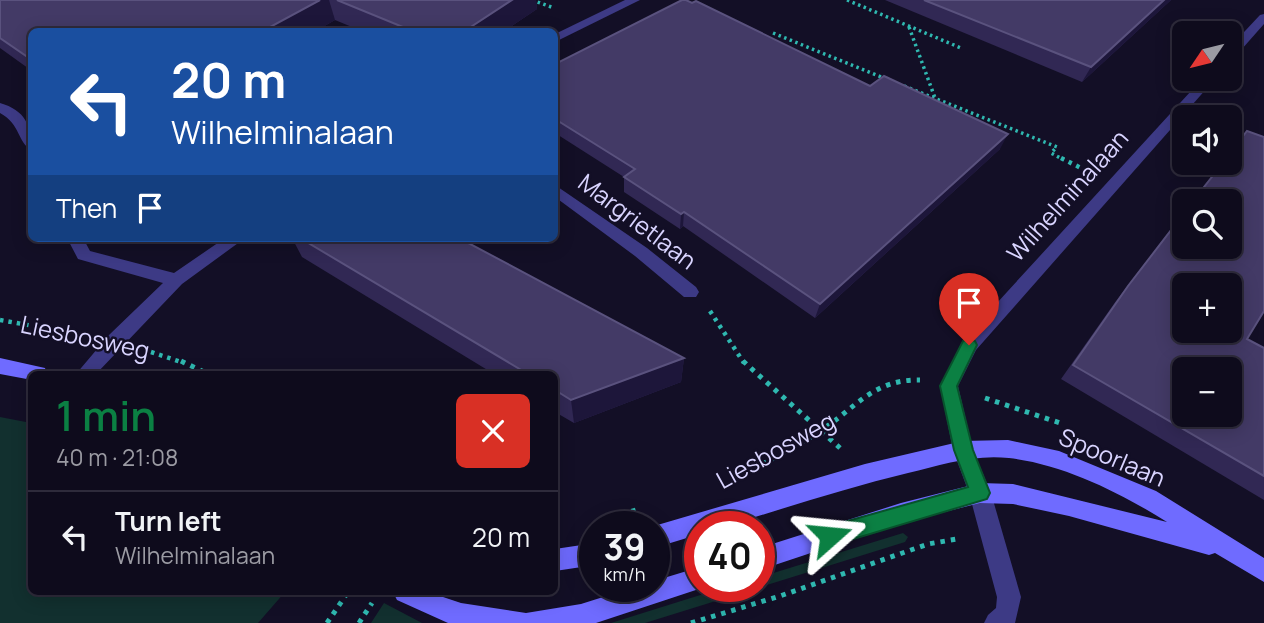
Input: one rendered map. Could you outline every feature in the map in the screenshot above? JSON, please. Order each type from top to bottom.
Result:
[{"type":"street","points":[[558,37],[634,0]]},
{"type":"street","points":[[1242,42],[1264,17]]},
{"type":"street","name":"Wilhelminalaan","points":[[949,386],[969,345],[1198,91]]},
{"type":"street","points":[[0,107],[18,117],[28,138]]},
{"type":"street","name":"Margrietlaan","points":[[558,192],[641,252],[690,292]]},
{"type":"street","points":[[77,242],[84,255],[176,280]]},
{"type":"street","points":[[88,371],[176,280],[231,242]]},
{"type":"street","name":"Liesbosweg","points":[[0,366],[28,372]]},
{"type":"street","points":[[949,386],[963,450],[992,532],[1010,607],[1007,614],[996,623]]},
{"type":"street","name":"Spoorlaan","points":[[963,450],[1007,449],[1059,460],[1148,498],[1264,571]]},
{"type":"street","name":"Liesbosweg","points":[[670,532],[865,474],[963,450]]},
{"type":"street","points":[[775,554],[901,513],[980,493]]},
{"type":"street","name":"Spoorlaan","points":[[980,493],[1013,494],[1069,506],[1229,550]]},
{"type":"street","points":[[558,560],[579,556]]},
{"type":"street","points":[[532,623],[581,617],[684,583]]},
{"type":"street","points":[[411,595],[429,605],[477,621],[521,623]]},
{"type":"path","points":[[532,0],[551,7]]},
{"type":"path","points":[[847,0],[961,48]]},
{"type":"path","points":[[909,26],[935,98]]},
{"type":"path","points":[[773,33],[1057,147],[1051,153],[1115,183]]},
{"type":"path","points":[[690,292],[704,303],[747,367],[823,430],[865,474]]},
{"type":"path","name":"Liesbosweg","points":[[0,320],[115,340],[180,360],[202,371]]},
{"type":"path","name":"Liesbosweg","points":[[750,471],[823,430],[872,390],[900,377],[949,386]]},
{"type":"path","points":[[632,511],[646,507]]},
{"type":"path","points":[[901,513],[928,544]]},
{"type":"path","points":[[691,623],[780,596],[928,544],[992,532]]},
{"type":"path","points":[[327,623],[346,595]]},
{"type":"green space","points":[[0,417],[28,422],[28,595],[282,595],[258,623],[0,623]]},
{"type":"green space","points":[[903,533],[908,537],[905,542],[775,582],[775,572]]},
{"type":"green space","points":[[684,600],[712,602],[645,623],[611,623]]},
{"type":"green space","points":[[384,603],[422,623],[371,623]]},
{"type":"building","points":[[0,0],[320,0],[268,28],[28,28],[28,57],[0,38]]},
{"type":"building","points":[[337,0],[512,0],[469,28],[405,28]]},
{"type":"building","points":[[682,0],[692,3],[696,1],[870,86],[884,76],[1008,134],[820,304],[684,212],[681,214],[624,177],[635,169],[558,121],[558,62]]},
{"type":"building","points":[[924,0],[1164,0],[1091,67]]},
{"type":"building","points":[[1247,131],[1264,137],[1264,311],[1247,339],[1264,348],[1264,476],[1180,427],[1242,427],[1242,357],[1172,357],[1172,423],[1073,365],[1172,229],[1172,259],[1242,259],[1242,189],[1202,189],[1214,175],[1242,175],[1242,137]]},
{"type":"building","points":[[307,242],[466,242],[684,358],[571,400],[558,392],[558,371],[523,371]]},
{"type":"route","points":[[830,536],[901,513],[980,493],[963,450],[949,386],[969,345]]}]
